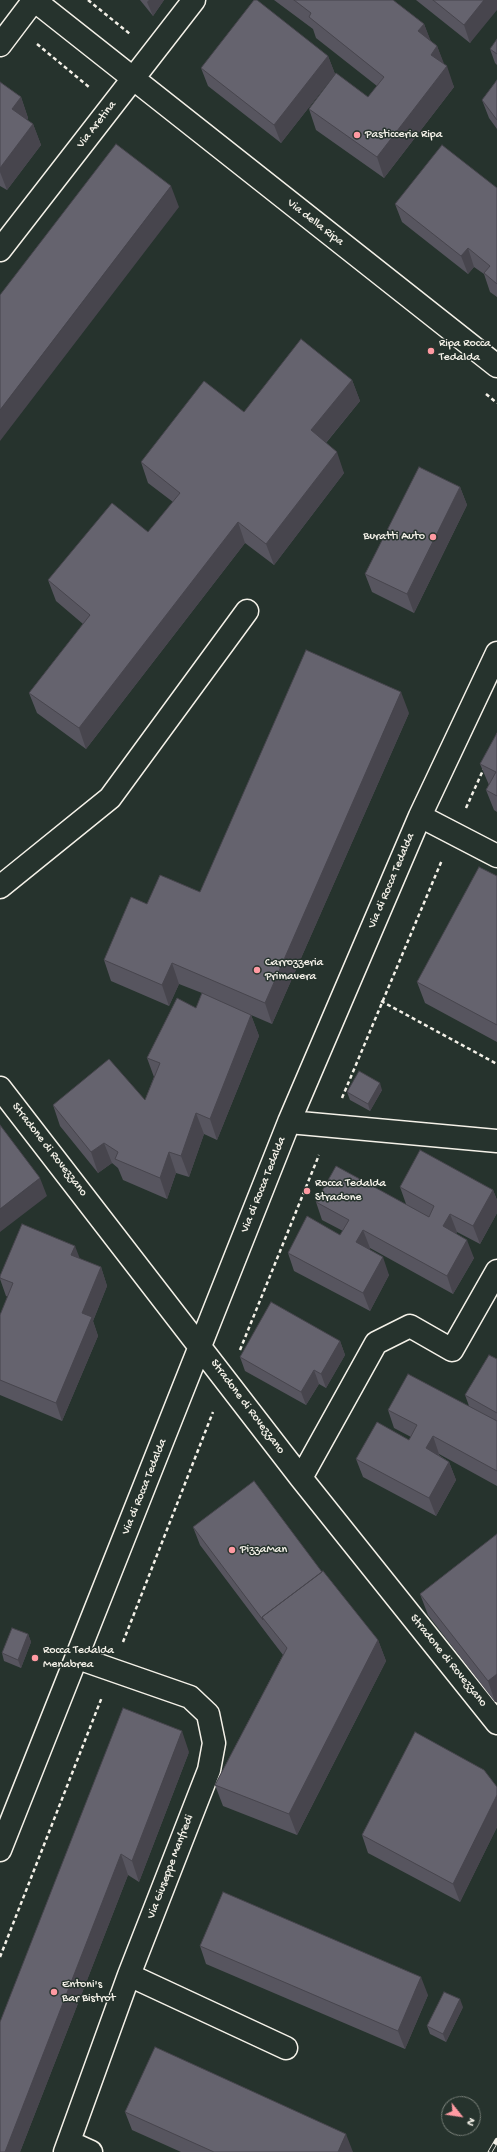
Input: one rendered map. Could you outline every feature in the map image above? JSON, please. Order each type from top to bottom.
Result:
[{"type":"street","points":[[0,45],[34,0]]},
{"type":"street","name":"Via della Ripa","points":[[34,0],[497,366]]},
{"type":"street","name":"Via Aretina","points":[[0,250],[194,0]]},
{"type":"street","points":[[0,886],[110,798],[247,611]]},
{"type":"street","name":"Via di Rocca Tedalda","points":[[0,1850],[78,1658],[289,1122],[420,816],[497,652]]},
{"type":"street","points":[[420,816],[497,856]]},
{"type":"street","name":"Stradone di Rovezzano","points":[[0,1088],[200,1345],[301,1478],[497,1723]]},
{"type":"street","name":"Via di Rocca Tedalda","points":[[289,1122],[497,1140]]},
{"type":"street","points":[[301,1478],[376,1343],[410,1326],[452,1350],[495,1280]]},
{"type":"street","points":[[408,1612],[426,1597]]},
{"type":"street","name":"Via Giuseppe Manfredi","points":[[67,2147],[129,1975],[209,1770],[214,1743],[208,1714],[190,1697],[78,1658]]},
{"type":"street","points":[[129,1975],[286,2048]]},
{"type":"street","points":[[67,2147],[91,2152]]},
{"type":"path","points":[[88,0],[124,29]]},
{"type":"path","points":[[15,25],[82,82]]},
{"type":"path","points":[[485,393],[497,403]]},
{"type":"path","points":[[122,1646],[214,1409],[227,1381],[381,1002],[484,766]]},
{"type":"path","points":[[381,1002],[497,1064]]},
{"type":"path","points":[[0,1957],[104,1691]]},
{"type":"building","points":[[254,0],[257,0],[328,56],[274,125],[201,68]]},
{"type":"building","points":[[294,0],[393,0],[424,24],[418,31],[437,46],[431,55],[447,66],[377,157],[309,109],[336,73],[368,97],[384,77],[309,17],[311,13]]},
{"type":"building","points":[[433,0],[484,0],[464,25]]},
{"type":"building","points":[[497,39],[497,54],[490,49]]},
{"type":"building","points":[[497,80],[497,120],[482,100]]},
{"type":"building","points":[[0,82],[21,97],[12,109],[33,124],[0,168]]},
{"type":"building","points":[[116,144],[171,186],[0,410],[0,295]]},
{"type":"building","points":[[442,145],[497,188],[497,284],[484,273],[490,266],[468,248],[461,256],[395,204]]},
{"type":"building","points":[[301,339],[352,380],[311,430],[337,452],[266,544],[238,522],[79,728],[29,693],[90,615],[48,580],[112,503],[148,532],[180,493],[141,462],[204,381],[244,412]]},
{"type":"building","points":[[419,467],[460,487],[407,594],[365,574]]},
{"type":"building","points":[[306,650],[401,692],[265,1003],[172,963],[162,985],[104,960],[131,897],[147,904],[160,875],[200,892]]},
{"type":"building","points":[[497,733],[497,796],[486,790],[496,772],[480,764]]},
{"type":"building","points":[[479,867],[497,876],[497,1025],[417,982]]},
{"type":"building","points":[[202,993],[251,1015],[210,1119],[196,1113],[181,1156],[169,1152],[160,1178],[115,1159],[118,1152],[104,1143],[91,1152],[53,1105],[109,1059],[145,1100],[160,1063],[147,1058],[177,998],[196,1008]]},
{"type":"building","points":[[359,1071],[380,1083],[368,1104],[347,1092]]},
{"type":"building","points":[[0,1125],[40,1178],[0,1209]]},
{"type":"building","points":[[420,1150],[493,1190],[473,1226],[450,1214],[443,1226],[467,1240],[447,1276],[363,1230],[356,1242],[383,1257],[363,1293],[288,1253],[307,1216],[340,1235],[349,1220],[316,1202],[336,1166],[429,1217],[434,1206],[400,1187]]},
{"type":"building","points":[[22,1224],[75,1246],[71,1255],[101,1267],[82,1313],[92,1317],[56,1403],[0,1380],[0,1315],[13,1283],[0,1278],[0,1276]]},
{"type":"building","points":[[271,1302],[340,1341],[321,1374],[314,1370],[301,1392],[240,1357]]},
{"type":"building","points":[[489,1355],[497,1359],[497,1413],[465,1395]]},
{"type":"building","points":[[408,1374],[497,1421],[497,1471],[433,1436],[426,1448],[449,1462],[429,1498],[356,1459],[377,1422],[409,1440],[417,1425],[388,1410]]},
{"type":"building","points":[[254,1481],[322,1572],[262,1617],[263,1620],[193,1527]]},
{"type":"building","points":[[497,1534],[497,1674],[488,1681],[420,1594]]},
{"type":"building","points":[[323,1571],[378,1640],[289,1814],[215,1785],[287,1648],[262,1617]]},
{"type":"building","points":[[12,1628],[28,1634],[18,1660],[2,1653]]},
{"type":"building","points":[[123,1708],[182,1731],[132,1861],[121,1854],[5,2152],[0,2152],[0,2022]]},
{"type":"building","points":[[415,1732],[484,1770],[497,1787],[497,1795],[453,1884],[362,1835]]},
{"type":"building","points":[[223,1892],[421,1977],[398,2031],[200,1946]]},
{"type":"building","points":[[444,1992],[460,1999],[443,2034],[427,2026]]},
{"type":"building","points":[[155,2047],[346,2134],[338,2152],[214,2152],[125,2112]]},
{"type":"railway","points":[[490,2152],[497,2140]]},
{"type":"place","name":"Pasticceria Ripa","points":[[357,135]]},
{"type":"place","name":"Ripa Rocca Tedalda","points":[[431,351]]},
{"type":"place","name":"Buratti Auto","points":[[433,537]]},
{"type":"place","name":"Carrozzeria Primavera","points":[[257,970]]},
{"type":"place","name":"Rocca Tedalda Stradone","points":[[307,1191]]},
{"type":"place","name":"PizzaMan","points":[[232,1550]]},
{"type":"place","name":"Rocca Tedalda Menabrea","points":[[35,1658]]},
{"type":"place","name":"Entoni's Bar Bistrot","points":[[54,1992]]}]
